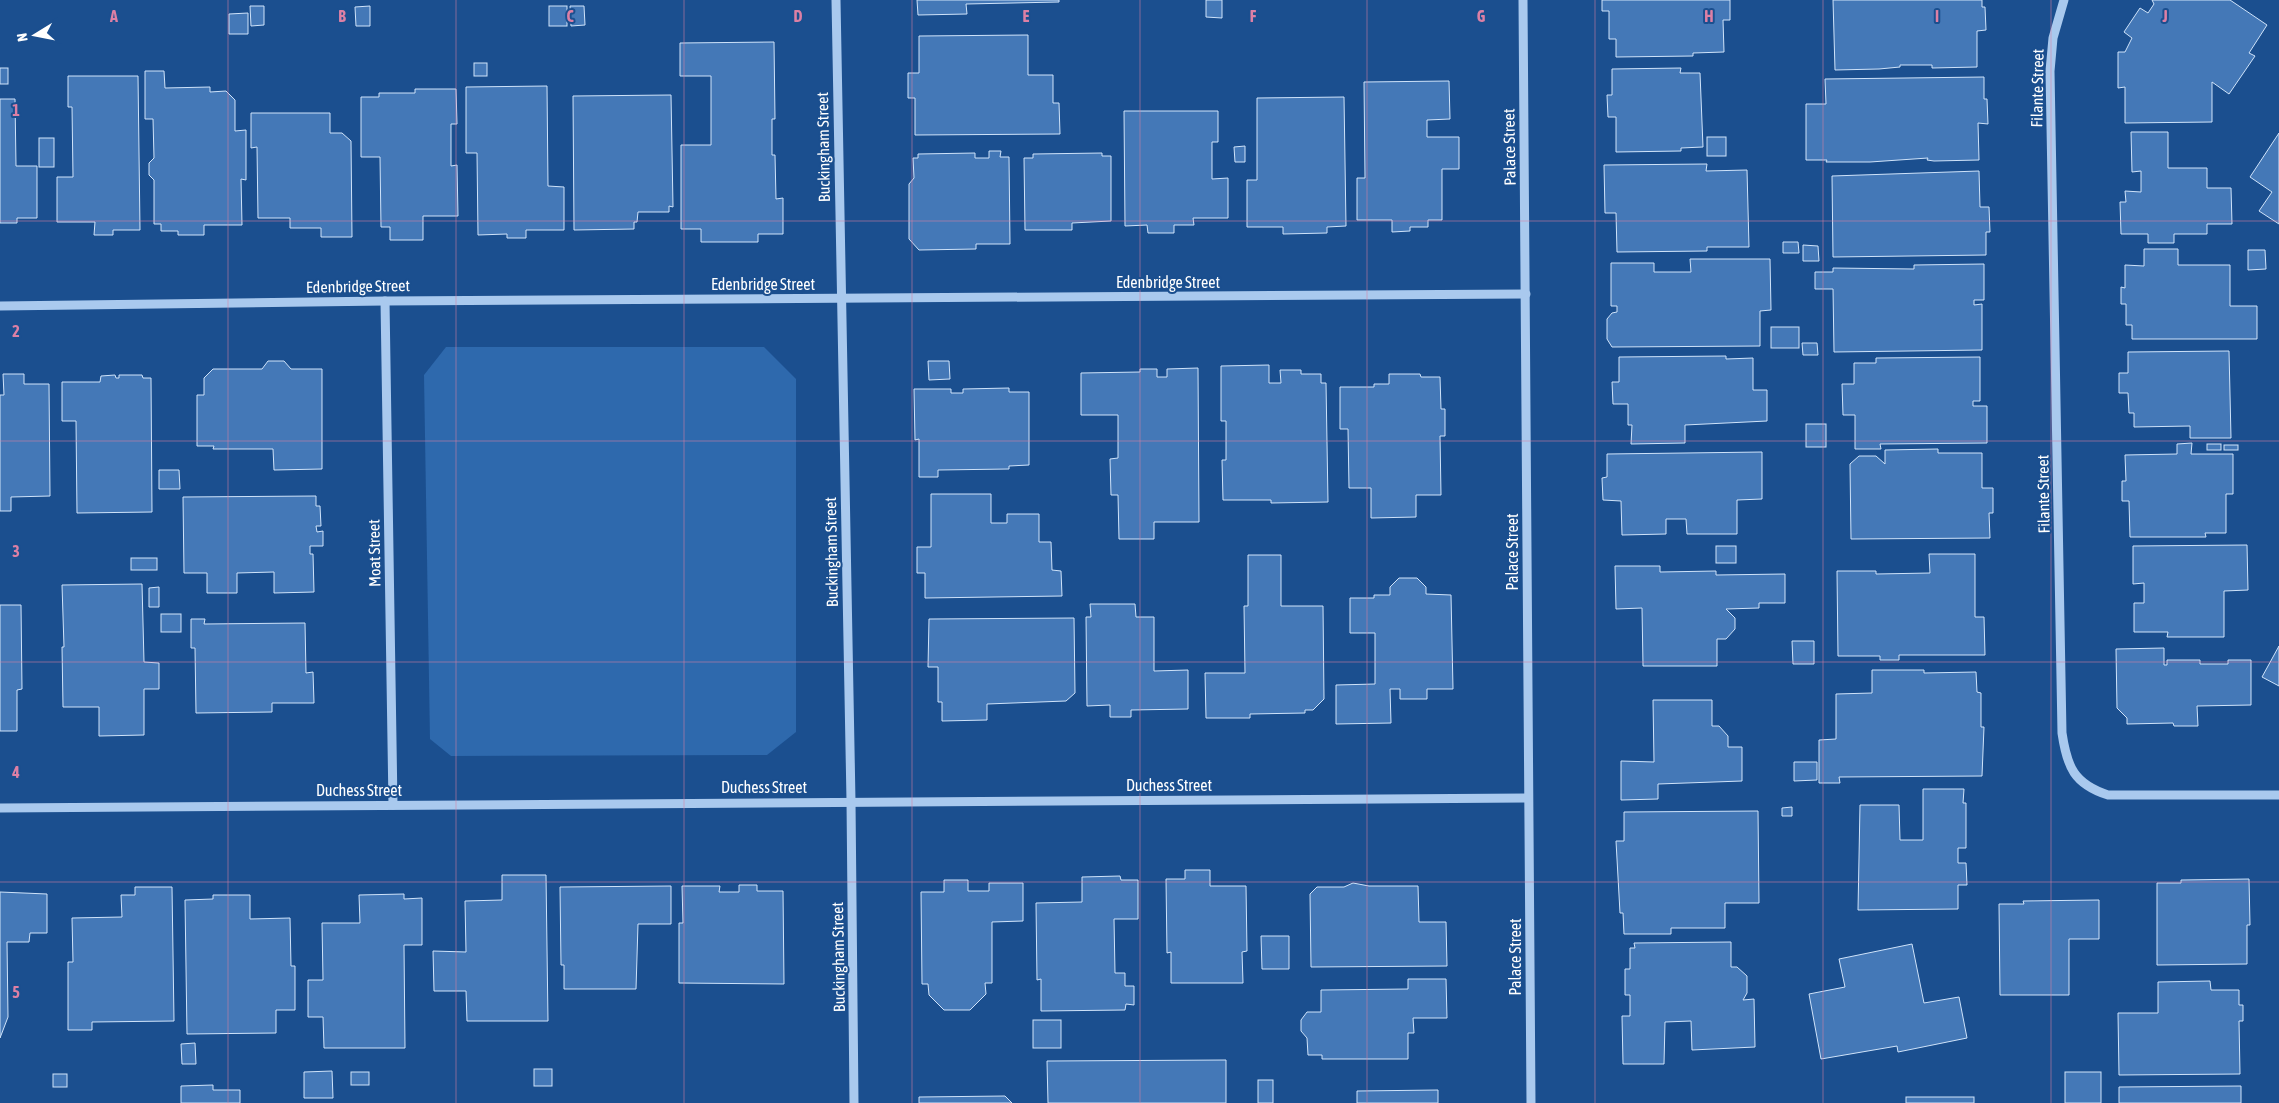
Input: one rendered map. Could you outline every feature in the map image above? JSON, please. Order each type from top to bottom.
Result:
[{"type":"street","name":"Buckingham Street","points":[[836,0],[851,802],[854,1103]]},
{"type":"street","name":"Palace Street","points":[[1523,0],[1531,1103]]},
{"type":"street","name":"Filante Street","points":[[2064,0],[2053,38],[2050,71],[2062,733],[2064,751],[2068,765],[2085,785],[2108,795],[2279,795]]},
{"type":"street","name":"Edenbridge Street","points":[[0,306],[385,301],[1526,294]]},
{"type":"street","name":"Moat Street","points":[[385,301],[393,805]]},
{"type":"street","name":"Duchess Street","points":[[0,808],[1528,798]]},
{"type":"shaded area","points":[[446,347],[764,347],[796,379],[796,732],[767,755],[451,756],[430,739],[424,375]]},
{"type":"building","points":[[917,0],[1059,0],[1059,2],[966,4],[967,14],[918,15]]},
{"type":"building","points":[[1206,0],[1222,0],[1222,18],[1206,17]]},
{"type":"building","points":[[1602,0],[1730,0],[1730,20],[1723,20],[1724,52],[1693,53],[1693,56],[1616,57],[1616,39],[1609,39],[1609,11],[1602,11]]},
{"type":"building","points":[[1833,0],[1982,0],[1982,7],[1985,7],[1986,30],[1977,31],[1977,67],[1932,68],[1932,65],[1900,65],[1900,67],[1879,69],[1835,70]]},
{"type":"building","points":[[2152,0],[2230,0],[2267,25],[2249,53],[2255,56],[2229,94],[2212,82],[2212,122],[2125,123],[2125,87],[2118,88],[2118,52],[2125,52],[2132,38],[2124,32],[2140,8],[2148,13],[2154,4]]},
{"type":"building","points":[[250,6],[264,6],[264,25],[251,26]]},
{"type":"building","points":[[370,6],[370,26],[356,26],[355,7]]},
{"type":"building","points":[[549,6],[567,6],[567,26],[549,26]]},
{"type":"building","points":[[570,6],[584,6],[585,25],[571,26]]},
{"type":"building","points":[[248,13],[248,34],[229,34],[229,14]]},
{"type":"building","points":[[1028,35],[1028,75],[1053,75],[1053,103],[1059,103],[1060,134],[915,135],[915,98],[908,98],[908,73],[919,73],[919,36]]},
{"type":"building","points":[[774,42],[775,119],[772,119],[772,155],[775,155],[776,199],[783,198],[783,234],[758,234],[758,242],[701,242],[701,229],[681,229],[681,145],[711,145],[711,76],[680,76],[680,43]]},
{"type":"building","points":[[474,63],[487,63],[487,76],[474,76]]},
{"type":"building","points":[[0,68],[8,68],[8,84],[0,84]]},
{"type":"building","points":[[1681,68],[1680,73],[1700,73],[1703,147],[1681,148],[1681,151],[1616,152],[1616,117],[1608,117],[1607,95],[1612,95],[1612,69]]},
{"type":"building","points":[[145,71],[164,71],[165,88],[210,87],[210,92],[226,91],[235,100],[235,131],[246,130],[246,180],[241,179],[242,225],[204,225],[204,235],[178,235],[178,231],[161,231],[161,224],[154,224],[154,180],[149,175],[149,163],[154,158],[153,119],[145,119]]},
{"type":"building","points":[[68,76],[138,76],[140,230],[113,230],[113,235],[94,235],[95,222],[57,222],[57,177],[73,177],[72,107],[68,107]]},
{"type":"building","points":[[1984,77],[1984,99],[1987,99],[1988,124],[1978,123],[1979,160],[1934,161],[1927,160],[1928,158],[1870,162],[1826,162],[1827,160],[1806,160],[1806,104],[1826,104],[1825,79]]},
{"type":"building","points":[[1449,81],[1450,119],[1427,120],[1427,137],[1459,137],[1459,169],[1442,169],[1442,220],[1428,220],[1428,227],[1410,227],[1410,231],[1392,232],[1392,220],[1357,220],[1357,178],[1365,178],[1364,82]]},
{"type":"building","points":[[547,86],[548,186],[564,187],[564,230],[526,230],[526,238],[507,238],[507,234],[478,235],[477,153],[466,153],[466,87]]},
{"type":"building","points":[[415,89],[456,89],[457,124],[451,124],[451,166],[457,165],[458,216],[423,216],[423,240],[390,240],[390,227],[381,227],[380,157],[361,157],[361,97],[379,97],[379,93],[415,93]]},
{"type":"building","points":[[671,95],[673,207],[669,206],[669,212],[638,212],[637,222],[634,222],[634,229],[574,230],[573,96]]},
{"type":"building","points":[[1344,97],[1346,226],[1327,227],[1327,233],[1283,234],[1283,227],[1247,227],[1247,180],[1257,180],[1257,98]]},
{"type":"building","points":[[0,99],[15,99],[16,166],[37,166],[37,218],[17,218],[17,223],[0,223]]},
{"type":"building","points":[[1124,111],[1218,111],[1218,142],[1212,142],[1212,179],[1228,178],[1228,218],[1193,218],[1194,225],[1174,225],[1174,233],[1148,233],[1147,225],[1125,226]]},
{"type":"building","points":[[251,113],[330,113],[330,133],[342,133],[351,141],[352,237],[321,237],[321,228],[290,228],[290,218],[258,218],[257,147],[251,148]]},
{"type":"building","points":[[2131,132],[2168,132],[2168,168],[2207,168],[2207,188],[2231,188],[2232,224],[2207,224],[2207,234],[2174,234],[2174,243],[2148,243],[2148,234],[2121,234],[2120,202],[2126,202],[2125,191],[2141,192],[2141,171],[2132,172]]},
{"type":"building","points":[[2279,133],[2279,224],[2259,211],[2272,192],[2250,177]]},
{"type":"building","points":[[1707,137],[1726,137],[1726,156],[1707,156]]},
{"type":"building","points":[[39,138],[54,138],[54,167],[39,167]]},
{"type":"building","points":[[1245,146],[1245,162],[1235,162],[1234,147]]},
{"type":"building","points":[[989,151],[1001,151],[1000,157],[1009,157],[1010,244],[976,244],[976,249],[919,250],[909,239],[909,184],[914,178],[913,158],[918,158],[918,154],[975,153],[975,158],[989,158]]},
{"type":"building","points":[[1102,153],[1102,156],[1111,156],[1111,221],[1072,223],[1072,230],[1025,230],[1024,158],[1033,158],[1033,154]]},
{"type":"building","points":[[1707,164],[1706,171],[1747,170],[1749,247],[1707,247],[1707,251],[1617,252],[1616,213],[1605,213],[1604,165]]},
{"type":"building","points":[[1979,171],[1980,207],[1989,207],[1990,232],[1986,232],[1986,255],[1833,257],[1832,176]]},
{"type":"building","points":[[1783,242],[1798,242],[1799,253],[1783,253]]},
{"type":"building","points":[[1803,245],[1818,246],[1819,261],[1803,261]]},
{"type":"building","points":[[2144,249],[2178,249],[2178,265],[2230,265],[2230,306],[2257,306],[2257,339],[2132,339],[2132,325],[2126,325],[2126,304],[2121,304],[2121,287],[2125,288],[2125,265],[2144,266]]},
{"type":"building","points":[[2248,250],[2265,250],[2266,269],[2248,270]]},
{"type":"building","points":[[1690,259],[1770,259],[1771,310],[1760,311],[1760,346],[1612,347],[1607,339],[1607,319],[1612,313],[1617,312],[1617,306],[1611,306],[1611,263],[1654,263],[1654,272],[1691,272]]},
{"type":"building","points":[[1984,264],[1984,300],[1974,300],[1974,305],[1982,304],[1982,350],[1834,352],[1833,289],[1815,289],[1815,272],[1833,272],[1833,268],[1914,269],[1914,265]]},
{"type":"building","points":[[1771,327],[1799,327],[1799,348],[1771,348]]},
{"type":"building","points":[[1802,343],[1817,343],[1818,355],[1803,355]]},
{"type":"building","points":[[2229,351],[2231,438],[2190,438],[2190,426],[2134,427],[2134,413],[2129,413],[2128,393],[2119,393],[2119,373],[2128,373],[2128,352]]},
{"type":"building","points":[[1726,356],[1726,359],[1753,358],[1753,390],[1767,390],[1767,421],[1685,425],[1685,443],[1631,444],[1632,425],[1628,425],[1628,404],[1613,404],[1612,382],[1619,382],[1619,357]]},
{"type":"building","points":[[1980,357],[1980,401],[1973,401],[1973,406],[1987,406],[1987,443],[1880,444],[1881,449],[1855,449],[1855,415],[1843,415],[1842,384],[1854,384],[1854,363],[1876,363],[1876,358]]},
{"type":"building","points":[[268,361],[284,361],[291,369],[322,369],[322,469],[274,470],[273,449],[213,449],[214,446],[197,446],[197,395],[204,395],[204,378],[213,369],[262,369]]},
{"type":"building","points":[[928,361],[949,361],[950,379],[929,380]]},
{"type":"building","points":[[1269,365],[1269,383],[1281,383],[1280,370],[1301,370],[1301,374],[1321,374],[1321,383],[1326,383],[1328,502],[1271,503],[1271,500],[1223,500],[1222,460],[1226,460],[1226,421],[1221,421],[1221,366]]},
{"type":"building","points":[[1198,368],[1199,522],[1154,522],[1154,539],[1119,539],[1118,495],[1111,495],[1110,459],[1118,458],[1118,415],[1081,415],[1081,373],[1140,372],[1140,369],[1157,369],[1157,377],[1167,377],[1167,369]]},
{"type":"building","points":[[3,374],[24,374],[24,384],[49,384],[50,496],[11,497],[11,511],[0,511],[0,395],[4,395]]},
{"type":"building","points":[[1389,374],[1420,374],[1421,377],[1440,377],[1441,409],[1445,409],[1445,436],[1440,436],[1441,495],[1416,495],[1416,517],[1371,518],[1371,488],[1349,488],[1348,429],[1340,429],[1340,387],[1374,387],[1374,384],[1389,384]]},
{"type":"building","points":[[115,375],[116,378],[119,378],[119,375],[142,375],[143,378],[151,378],[152,512],[77,513],[76,421],[62,421],[62,382],[100,382],[101,376]]},
{"type":"building","points":[[1009,388],[1009,392],[1029,392],[1029,465],[1009,466],[1009,469],[938,470],[938,477],[919,477],[919,439],[915,440],[914,389],[951,389],[951,393],[963,393],[963,389]]},
{"type":"building","points":[[1806,424],[1826,424],[1826,447],[1806,447]]},
{"type":"building","points":[[2192,443],[2191,454],[2233,454],[2233,494],[2226,494],[2226,533],[2205,533],[2206,537],[2130,537],[2129,501],[2122,501],[2122,481],[2126,481],[2125,455],[2177,454],[2177,444]]},
{"type":"building","points":[[2207,444],[2221,444],[2221,450],[2207,450]]},
{"type":"building","points":[[2224,445],[2238,445],[2238,450],[2224,450]]},
{"type":"building","points":[[1938,449],[1938,453],[1982,453],[1982,488],[1993,488],[1993,513],[1989,513],[1990,538],[1851,539],[1850,464],[1859,456],[1876,456],[1885,464],[1885,450]]},
{"type":"building","points":[[1762,452],[1762,499],[1737,500],[1737,534],[1687,534],[1686,519],[1666,519],[1666,534],[1622,535],[1621,501],[1603,500],[1602,478],[1607,477],[1607,454]]},
{"type":"building","points":[[159,470],[179,470],[180,489],[159,489]]},
{"type":"building","points":[[931,494],[991,494],[991,523],[1007,523],[1007,514],[1039,514],[1039,542],[1051,542],[1052,570],[1061,571],[1062,596],[925,598],[925,573],[917,573],[917,547],[931,547]]},
{"type":"building","points":[[316,496],[316,506],[320,506],[321,526],[316,526],[317,532],[323,531],[323,546],[310,546],[310,554],[313,554],[314,592],[274,593],[274,572],[237,573],[237,593],[207,593],[207,573],[184,573],[183,497]]},
{"type":"building","points":[[2247,545],[2248,590],[2224,591],[2224,637],[2167,637],[2168,632],[2134,632],[2134,603],[2144,603],[2144,583],[2133,584],[2133,546]]},
{"type":"building","points":[[1716,546],[1736,546],[1736,563],[1716,563]]},
{"type":"building","points":[[1929,554],[1975,554],[1975,617],[1984,617],[1985,655],[1899,655],[1899,660],[1880,660],[1880,656],[1838,656],[1837,571],[1876,571],[1876,574],[1930,573]]},
{"type":"building","points":[[1248,555],[1281,555],[1281,606],[1323,606],[1324,699],[1313,710],[1305,710],[1305,713],[1250,714],[1250,718],[1206,718],[1205,673],[1245,673],[1244,606],[1248,606]]},
{"type":"building","points":[[131,558],[157,558],[157,570],[131,570]]},
{"type":"building","points":[[1615,566],[1660,566],[1660,572],[1716,571],[1716,575],[1785,574],[1785,603],[1759,603],[1759,608],[1726,609],[1735,618],[1735,629],[1726,639],[1717,639],[1717,666],[1643,666],[1642,608],[1616,609]]},
{"type":"building","points":[[1399,578],[1417,578],[1426,587],[1426,594],[1451,595],[1453,689],[1427,689],[1427,699],[1400,699],[1400,689],[1390,689],[1391,723],[1336,724],[1336,685],[1375,684],[1375,633],[1350,633],[1350,598],[1374,598],[1374,595],[1390,595],[1390,587]]},
{"type":"building","points":[[142,584],[144,662],[159,663],[159,689],[144,689],[144,735],[99,736],[99,707],[63,707],[62,585]]},
{"type":"building","points":[[159,587],[159,607],[149,607],[149,588]]},
{"type":"building","points":[[1090,604],[1135,604],[1136,617],[1154,617],[1154,671],[1188,670],[1188,709],[1131,710],[1131,717],[1110,717],[1110,705],[1087,706],[1086,617],[1091,617]]},
{"type":"building","points":[[0,605],[21,605],[22,689],[17,690],[17,731],[0,731]]},
{"type":"building","points":[[161,614],[181,614],[181,632],[161,632]]},
{"type":"building","points":[[1074,618],[1075,693],[1066,701],[987,704],[987,720],[942,721],[942,702],[938,702],[938,667],[928,667],[929,619]]},
{"type":"building","points":[[191,619],[205,619],[204,624],[305,623],[306,673],[313,672],[314,703],[272,703],[272,712],[196,713],[195,648],[191,648]]},
{"type":"building","points":[[1792,641],[1814,641],[1814,664],[1793,664]]},
{"type":"building","points":[[2279,646],[2279,686],[2262,677]]},
{"type":"building","points":[[2164,648],[2164,665],[2167,665],[2167,660],[2200,660],[2200,664],[2228,664],[2228,660],[2251,660],[2251,705],[2197,706],[2198,726],[2174,726],[2173,723],[2127,724],[2127,718],[2117,708],[2116,649]]},
{"type":"building","points":[[1872,670],[1924,670],[1924,673],[1976,672],[1977,692],[1981,693],[1981,727],[1984,727],[1982,776],[1839,777],[1840,783],[1819,783],[1819,740],[1836,739],[1836,694],[1872,693]]},
{"type":"building","points":[[1653,700],[1712,700],[1712,726],[1719,726],[1728,736],[1728,747],[1742,747],[1742,781],[1658,784],[1658,799],[1621,800],[1621,761],[1654,762]]},
{"type":"building","points":[[1794,762],[1817,762],[1817,780],[1794,781]]},
{"type":"building","points":[[1923,789],[1964,789],[1963,803],[1966,803],[1966,848],[1958,848],[1958,863],[1966,863],[1967,885],[1958,885],[1958,909],[1858,910],[1860,805],[1899,805],[1900,840],[1923,840]]},
{"type":"building","points":[[1792,807],[1792,816],[1782,816],[1782,808]]},
{"type":"building","points":[[1758,811],[1759,903],[1725,903],[1725,928],[1671,928],[1671,934],[1624,934],[1623,913],[1620,913],[1616,841],[1624,841],[1624,812]]},
{"type":"building","points":[[1185,870],[1210,870],[1210,886],[1246,886],[1247,951],[1242,952],[1243,983],[1171,983],[1171,952],[1167,953],[1166,879],[1185,879]]},
{"type":"building","points":[[502,875],[546,875],[548,1021],[467,1021],[466,991],[434,991],[433,951],[466,952],[465,901],[502,900]]},
{"type":"building","points":[[1120,876],[1121,880],[1138,880],[1138,919],[1114,919],[1115,973],[1125,973],[1125,986],[1134,986],[1134,1005],[1126,1004],[1125,1010],[1041,1011],[1041,979],[1037,980],[1036,903],[1082,902],[1082,877]]},
{"type":"building","points":[[2249,879],[2250,925],[2247,925],[2247,964],[2157,965],[2157,883],[2181,883],[2181,880]]},
{"type":"building","points":[[944,880],[968,880],[968,891],[989,891],[989,883],[1023,883],[1023,921],[992,922],[992,983],[985,983],[986,994],[970,1010],[944,1010],[929,995],[928,984],[922,984],[921,892],[944,892]]},
{"type":"building","points":[[1353,883],[1369,886],[1418,886],[1419,922],[1446,922],[1447,966],[1311,967],[1310,894],[1317,887],[1344,887]]},
{"type":"building","points":[[739,885],[757,885],[757,891],[783,891],[784,984],[679,983],[679,923],[683,923],[682,886],[720,886],[719,892],[739,892]]},
{"type":"building","points":[[671,886],[671,924],[638,924],[636,989],[564,989],[564,965],[561,965],[560,887]]},
{"type":"building","points":[[135,887],[172,887],[174,1021],[92,1022],[92,1030],[68,1030],[68,962],[73,962],[72,918],[122,917],[121,895],[135,895]]},
{"type":"building","points":[[0,892],[47,894],[47,933],[30,933],[29,942],[7,942],[8,1017],[0,1038]]},
{"type":"building","points":[[404,894],[404,899],[422,898],[422,945],[404,945],[405,1048],[324,1048],[323,1017],[308,1017],[308,980],[323,980],[322,923],[360,923],[359,895]]},
{"type":"building","points":[[213,895],[250,895],[250,919],[290,918],[291,966],[295,966],[295,1010],[276,1010],[276,1033],[187,1034],[185,900],[213,899]]},
{"type":"building","points":[[2099,900],[2099,939],[2069,939],[2069,995],[2000,995],[1999,904],[2024,904],[2023,901]]},
{"type":"building","points":[[1261,936],[1289,936],[1289,969],[1262,969]]},
{"type":"building","points":[[1731,942],[1731,967],[1737,967],[1747,976],[1747,993],[1743,1000],[1754,999],[1755,1047],[1692,1050],[1691,1021],[1665,1022],[1664,1064],[1623,1064],[1622,1016],[1630,1016],[1630,995],[1625,995],[1625,969],[1630,969],[1630,948],[1635,948],[1634,943]]},
{"type":"building","points":[[1912,944],[1924,1003],[1959,997],[1967,1038],[1898,1052],[1897,1046],[1821,1059],[1809,994],[1845,987],[1839,959]]},
{"type":"building","points":[[1408,979],[1446,979],[1447,1018],[1413,1018],[1414,1033],[1408,1033],[1408,1059],[1322,1059],[1322,1055],[1308,1055],[1307,1038],[1301,1031],[1301,1020],[1307,1012],[1321,1012],[1321,990],[1408,989]]},
{"type":"building","points":[[2210,981],[2211,990],[2239,990],[2239,1005],[2243,1005],[2243,1021],[2239,1021],[2240,1074],[2119,1075],[2118,1013],[2158,1013],[2158,982]]},
{"type":"building","points":[[1033,1020],[1061,1020],[1061,1048],[1033,1048]]},
{"type":"building","points":[[195,1043],[196,1064],[182,1064],[181,1044]]},
{"type":"building","points":[[1226,1060],[1226,1103],[1048,1103],[1047,1061]]},
{"type":"building","points":[[534,1069],[552,1069],[552,1086],[534,1086]]},
{"type":"building","points":[[332,1071],[333,1098],[304,1098],[304,1072]]},
{"type":"building","points":[[351,1072],[369,1072],[369,1085],[351,1085]]},
{"type":"building","points":[[2065,1072],[2101,1072],[2101,1103],[2065,1103]]},
{"type":"building","points":[[53,1074],[67,1074],[67,1087],[53,1087]]},
{"type":"building","points":[[1258,1080],[1273,1080],[1273,1103],[1258,1103]]},
{"type":"building","points":[[213,1085],[213,1090],[240,1090],[240,1103],[181,1103],[181,1086]]},
{"type":"building","points":[[2241,1086],[2241,1103],[2119,1103],[2119,1087]]},
{"type":"building","points":[[1438,1090],[1438,1103],[1357,1103],[1357,1091]]},
{"type":"building","points":[[1005,1096],[1012,1103],[919,1103],[919,1097]]},
{"type":"building","points":[[1906,1097],[1974,1097],[1974,1103],[1906,1103]]}]
